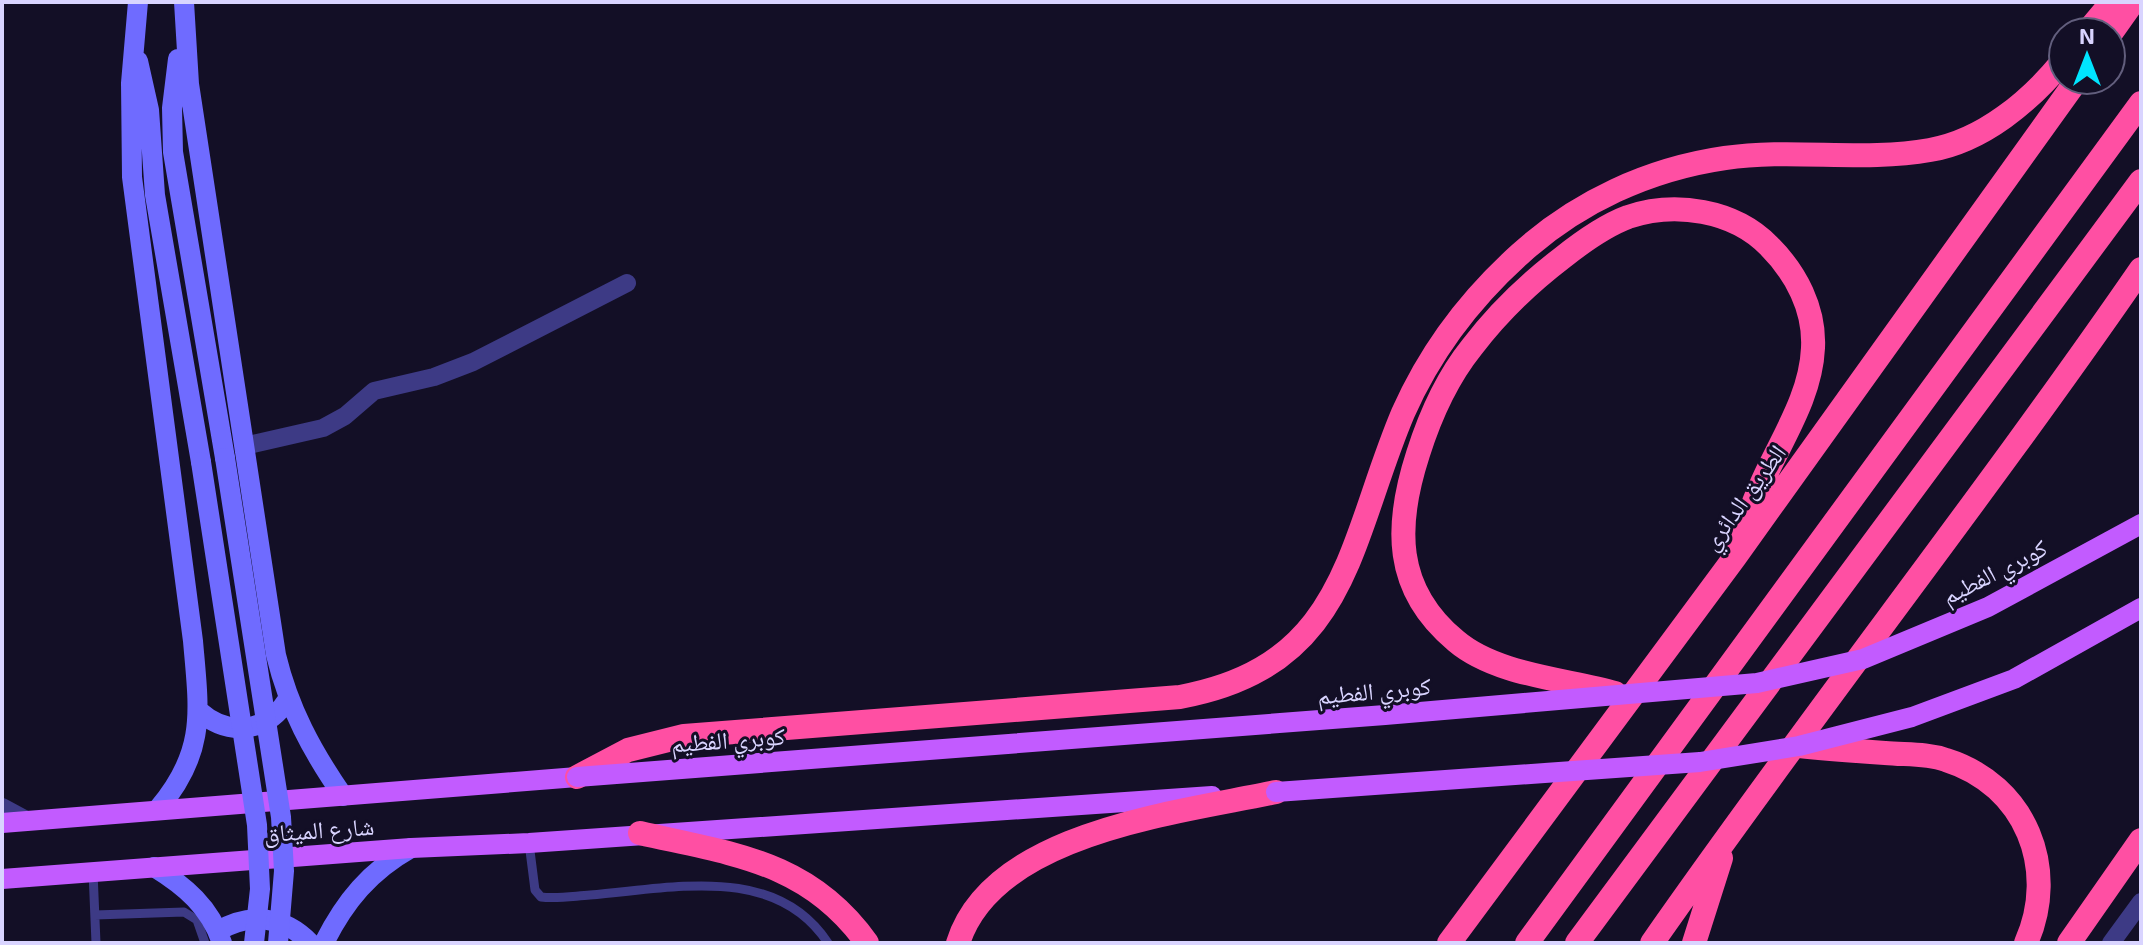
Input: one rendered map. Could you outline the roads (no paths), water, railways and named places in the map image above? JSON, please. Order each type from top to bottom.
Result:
[{"type":"highway","points":[[577,777],[628,750],[684,736],[1180,697],[1228,685],[1251,675],[1277,660],[1301,639],[1335,593],[1349,565],[1404,412],[1423,372],[1446,335],[1494,280],[1548,231],[1614,191],[1690,165],[1765,154],[1906,153],[1944,146],[1982,130],[2005,116],[2047,78]]},
{"type":"highway","name":"الطريق الدائري","points":[[1449,943],[1735,557],[2066,96]]},
{"type":"highway","points":[[1527,943],[2141,103]]},
{"type":"highway","points":[[1577,943],[2141,181]]},
{"type":"highway","points":[[1615,693],[1502,667],[1479,657],[1457,642],[1438,625],[1411,581],[1404,556],[1402,517],[1422,439],[1441,394],[1463,360],[1509,302],[1542,273],[1592,236],[1628,217],[1656,210],[1671,210],[1714,214],[1742,226],[1766,242],[1786,264],[1801,289],[1810,316],[1814,346],[1810,374],[1764,478],[1735,557]]},
{"type":"highway","points":[[1652,943],[1729,833],[2044,410],[2141,269]]},
{"type":"highway","points":[[1799,746],[1920,754],[1970,769],[1991,784],[2018,814],[2036,850],[2040,876],[2039,902],[2026,943]]},
{"type":"highway","points":[[958,943],[971,916],[988,892],[1056,847],[1124,825],[1276,792]]},
{"type":"highway","points":[[640,833],[768,864],[819,892],[837,906],[867,943]]},
{"type":"highway","points":[[1694,943],[1729,833]]},
{"type":"highway","points":[[2069,943],[2141,840]]},
{"type":"main road","points":[[138,2],[132,45],[130,121],[133,189],[193,641],[199,711],[188,762],[170,795],[158,809]]},
{"type":"main road","points":[[184,2],[195,129],[276,655],[288,699],[307,741],[343,796]]},
{"type":"main road","points":[[185,40],[174,84],[173,152],[281,817],[284,871],[278,943]]},
{"type":"main road","points":[[132,45],[149,110],[155,195],[201,462],[257,825],[260,889],[254,943]]},
{"type":"main road","name":"كوبري الفطيم","points":[[577,777],[1757,683],[1863,659],[1988,607],[2141,524]]},
{"type":"main road","points":[[640,833],[1700,762],[1799,746],[1912,717],[2014,679],[2141,608]]},
{"type":"main road","points":[[199,711],[217,724],[250,728],[268,721],[288,699]]},
{"type":"main road","name":"شارع الميثاق","points":[[2,823],[577,777]]},
{"type":"main road","name":"شارع الميثاق","points":[[2,879],[640,833]]},
{"type":"main road","points":[[324,943],[338,915],[359,887],[384,865],[411,848]]},
{"type":"main road","points":[[154,867],[203,906],[215,939],[237,921],[270,919],[293,928],[310,943]]},
{"type":"street","points":[[244,446],[323,428],[345,416],[374,391],[454,370],[627,283]]},
{"type":"street","points":[[2,807],[28,821]]},
{"type":"street","points":[[2111,943],[2141,902]]},
{"type":"lane","points":[[529,843],[535,890],[541,897],[704,885],[737,886],[770,896],[799,912],[828,943]]},
{"type":"lane","points":[[93,872],[96,943]]},
{"type":"lane","points":[[95,915],[184,912],[197,920],[215,939]]}]
